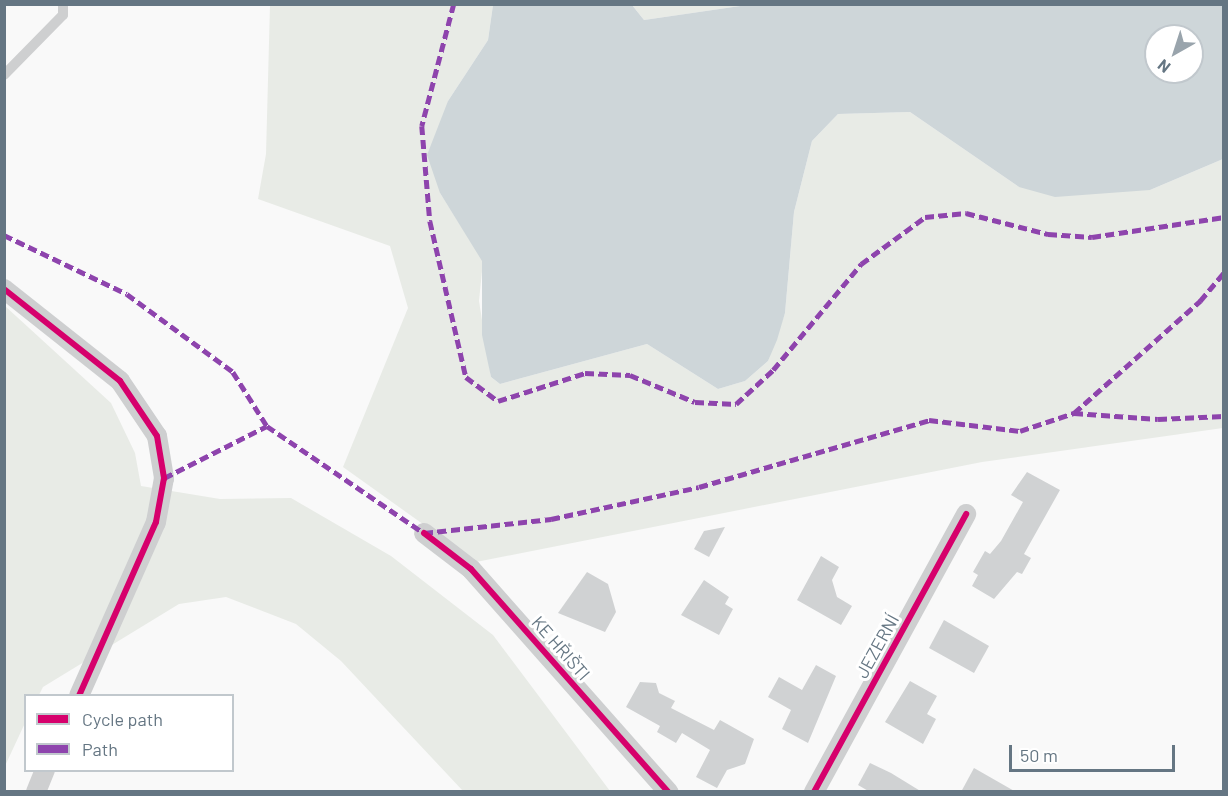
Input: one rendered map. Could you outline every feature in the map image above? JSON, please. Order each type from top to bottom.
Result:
[{"type":"street","points":[[4,289],[120,381],[157,436],[164,478],[156,522],[80,694]]},
{"type":"street","name":"JEZERNÍ","points":[[814,792],[966,514]]},
{"type":"street","name":"KE HŘIŠTI","points":[[424,533],[471,569],[668,792]]},
{"type":"street","points":[[36,792],[45,772]]},
{"type":"lane","points":[[4,75],[63,15],[63,4]]},
{"type":"shaded area","points":[[270,5],[493,5],[488,40],[448,101],[440,193],[483,261],[479,301],[491,377],[500,384],[647,344],[718,389],[745,381],[768,361],[785,313],[794,212],[812,141],[838,114],[910,112],[1019,187],[1150,190],[1223,159],[1223,428],[982,462],[476,562],[343,467],[408,308],[390,246],[258,199],[266,154]]},
{"type":"shaded area","points":[[493,5],[632,5],[644,20],[747,5],[1223,5],[1223,159],[1150,190],[1055,197],[1019,187],[910,112],[838,114],[812,141],[794,212],[785,313],[777,340],[768,361],[745,381],[718,389],[647,344],[500,384],[491,377],[482,335],[482,261],[440,193],[427,155],[448,101],[488,40]]},
{"type":"shaded area","points":[[632,5],[747,5],[644,20]]},
{"type":"shaded area","points":[[5,306],[111,403],[135,453],[141,486],[220,499],[291,498],[391,556],[493,635],[610,791],[463,791],[341,661],[296,624],[226,597],[179,604],[43,687],[40,694],[24,694],[24,725],[5,766]]},
{"type":"building","points":[[1027,472],[1060,490],[1024,554],[1031,558],[1022,574],[1017,572],[994,599],[972,586],[978,575],[973,572],[985,551],[990,554],[1001,541],[1023,502],[1011,495]]},
{"type":"building","points":[[725,527],[709,557],[694,549],[704,531]]},
{"type":"building","points":[[821,556],[839,567],[832,580],[837,597],[852,606],[841,625],[797,600]]},
{"type":"building","points":[[587,572],[608,584],[616,612],[605,632],[558,613]]},
{"type":"building","points":[[704,580],[729,597],[725,604],[733,609],[719,635],[681,615]]},
{"type":"building","points":[[944,620],[989,646],[974,673],[929,648]]},
{"type":"building","points":[[816,665],[836,676],[808,743],[782,729],[791,710],[768,697],[779,677],[802,690]]},
{"type":"building","points":[[910,681],[937,696],[927,714],[936,719],[923,744],[885,722]]},
{"type":"building","points":[[640,682],[656,683],[659,693],[675,701],[671,708],[714,730],[720,720],[754,739],[745,764],[727,770],[717,788],[696,777],[710,750],[682,733],[676,743],[657,732],[660,726],[626,707]]},
{"type":"building","points":[[870,763],[922,792],[870,792],[858,785]]},
{"type":"building","points":[[974,768],[1016,792],[961,792]]},
{"type":"marked path","points":[[454,4],[422,126],[430,221],[466,377],[498,401],[585,373],[630,375],[695,402],[736,404],[773,370],[861,264],[925,217],[966,213],[1048,234],[1092,237],[1224,217]]},
{"type":"marked path","points":[[4,235],[127,294],[233,372],[267,426]]},
{"type":"marked path","points":[[164,478],[267,426],[424,533],[551,519],[699,487],[929,420],[1020,431],[1074,413],[1200,301],[1224,272]]},
{"type":"marked path","points":[[1074,413],[1158,419],[1224,416]]},
{"type":"cycle path","points":[[4,289],[120,381],[157,436],[164,478],[156,522],[80,694]]},
{"type":"cycle path","points":[[814,792],[966,514]]},
{"type":"cycle path","points":[[424,533],[471,569],[668,792]]}]
